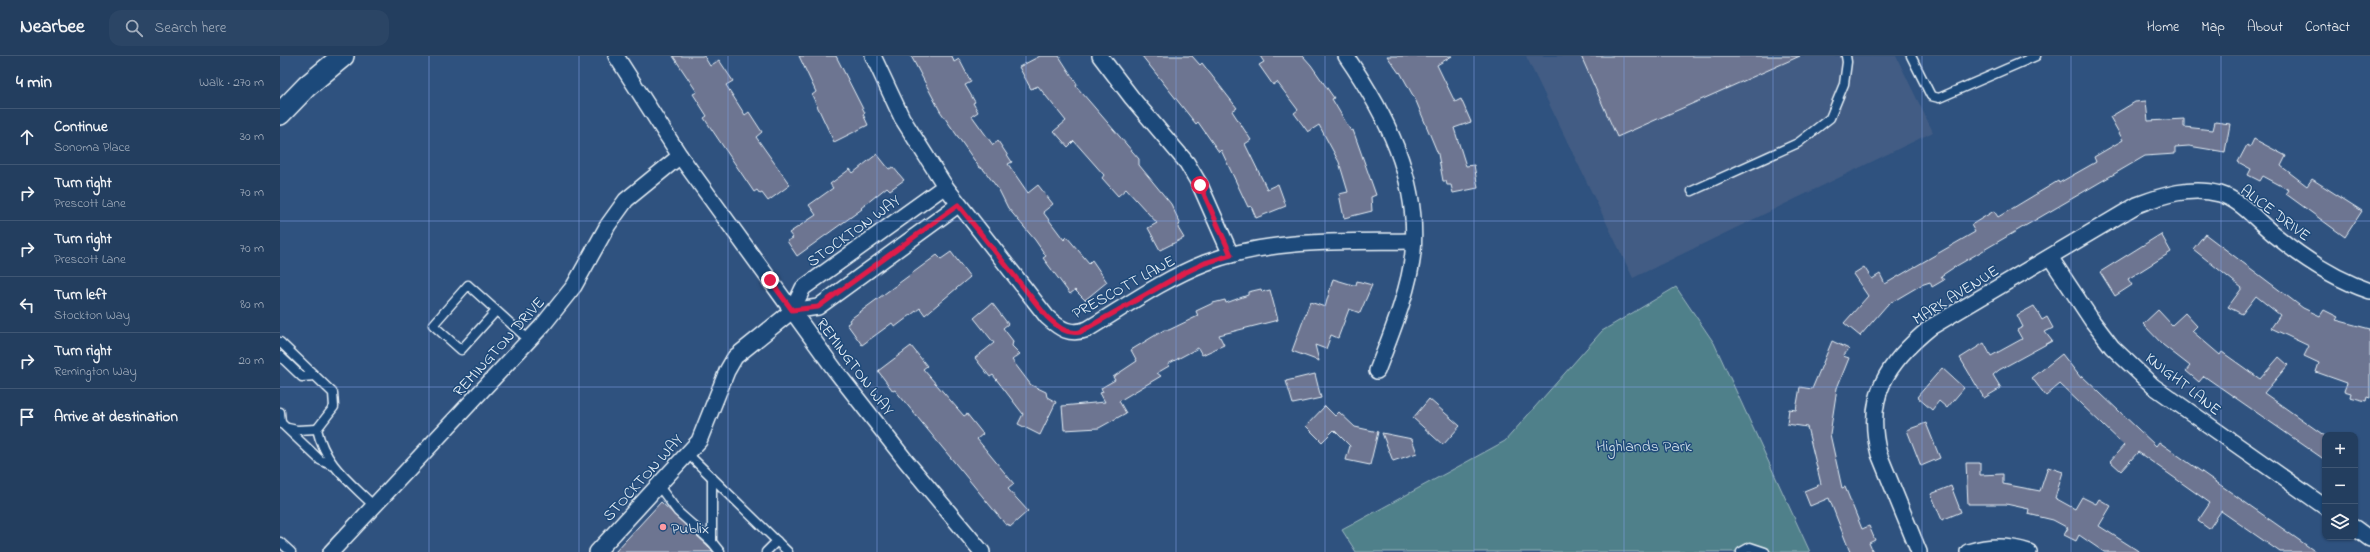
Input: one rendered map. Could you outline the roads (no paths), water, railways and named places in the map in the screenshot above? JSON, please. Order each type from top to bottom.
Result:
[{"type":"main road","points":[[280,114],[307,86],[343,56]]},
{"type":"street","name":"REMINGTON WAY","points":[[616,56],[680,156],[792,310],[906,462],[982,552]]},
{"type":"street","name":"PRESCOTT LANE","points":[[873,56],[902,118],[958,205],[1047,317],[1058,327],[1067,332],[1075,333],[1088,329],[1182,274],[1205,263],[1231,255],[1257,249],[1291,244],[1413,241]]},
{"type":"street","points":[[1100,56],[1132,98],[1187,163],[1200,185],[1231,255]]},
{"type":"street","points":[[1346,56],[1380,109],[1395,142],[1406,175],[1412,206],[1413,254],[1390,338],[1377,371]]},
{"type":"street","name":"REMINGTON DRIVE","points":[[331,552],[529,340],[574,286],[608,225],[626,200],[680,156]]},
{"type":"street","name":"STOCKTON WAY","points":[[597,552],[699,441],[727,371],[735,357],[792,310],[803,288],[945,186]]},
{"type":"street","name":"ALICE DRIVE","points":[[2050,257],[2137,205],[2159,196],[2201,191],[2221,194],[2238,204],[2290,248],[2341,278],[2370,291]]},
{"type":"street","points":[[792,310],[818,307],[958,205]]},
{"type":"street","name":"KNIGHT LANE","points":[[2050,257],[2112,347],[2153,386],[2322,505]]},
{"type":"street","name":"MARK AVENUE","points":[[1919,552],[1879,454],[1875,438],[1876,402],[1882,381],[1892,364],[1906,347],[1931,327],[2050,257]]},
{"type":"street","points":[[2358,530],[2370,538]]},
{"type":"street","points":[[1968,552],[1981,548],[2000,547],[2029,552]]},
{"type":"lane","points":[[1692,191],[1798,143],[1830,118],[1844,84],[1847,62],[1846,56]]},
{"type":"lane","points":[[1911,56],[1925,89],[1931,96],[1939,98],[2035,56]]},
{"type":"lane","points":[[496,311],[461,350],[433,325],[468,285],[529,340]]},
{"type":"lane","points":[[280,342],[333,393],[335,399],[328,415],[317,429],[297,430],[282,424]]},
{"type":"lane","points":[[280,356],[302,376],[315,376]]},
{"type":"lane","points":[[280,412],[282,424],[320,460],[332,465]]},
{"type":"lane","points":[[317,429],[321,446],[332,465],[374,506]]},
{"type":"lane","points":[[687,454],[788,552]]},
{"type":"lane","points":[[712,478],[712,542]]},
{"type":"lane","points":[[658,485],[678,512],[712,542],[720,552]]},
{"type":"lane","points":[[766,552],[777,541]]},
{"type":"lane","points":[[280,542],[291,552]]},
{"type":"lane","points":[[1741,552],[1750,547],[1765,552]]},
{"type":"place","name":"Publix","points":[[663,527]]},
{"type":"park label","name":"Highlands Park","points":[[1644,445]]}]
